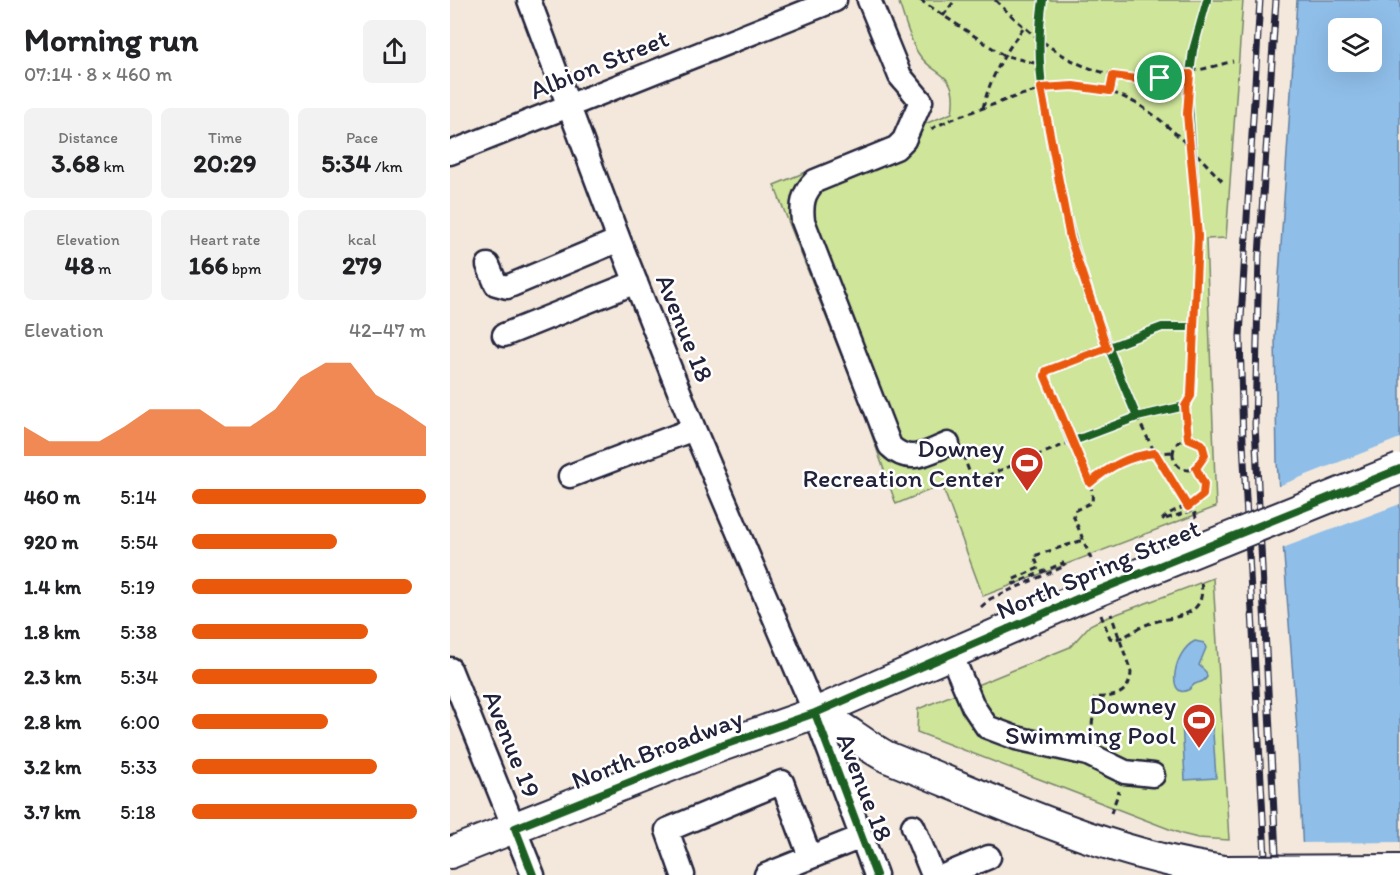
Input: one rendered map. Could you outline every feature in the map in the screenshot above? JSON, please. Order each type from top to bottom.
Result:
[{"type":"main road","name":"North Spring Street","points":[[815,713],[1077,599],[1400,469]]},
{"type":"main road","name":"North Broadway","points":[[450,853],[718,747],[815,713]]},
{"type":"main road","points":[[815,713],[831,720],[866,746],[887,757],[1074,831],[1160,858],[1217,872],[1400,870]]},
{"type":"street","name":"Avenue 18","points":[[530,0],[619,240],[694,429],[815,713],[876,875]]},
{"type":"street","name":"Albion Street","points":[[450,153],[835,0]]},
{"type":"street","points":[[869,0],[900,75],[921,101],[904,140],[896,148],[815,181],[805,191],[802,208],[803,220],[890,446],[905,457],[916,458],[948,444]]},
{"type":"street","points":[[488,265],[496,284],[507,287],[619,240]]},
{"type":"street","points":[[504,335],[636,282]]},
{"type":"street","points":[[570,476],[694,429]]},
{"type":"street","points":[[951,654],[973,706],[987,727],[1016,738],[1088,754],[1125,772],[1153,775]]},
{"type":"street","name":"Avenue 19","points":[[450,669],[533,875]]},
{"type":"street","points":[[683,875],[667,830],[782,782],[810,857]]},
{"type":"street","points":[[914,826],[933,875]]},
{"type":"street","points":[[766,875],[861,837]]},
{"type":"street","points":[[946,875],[989,857]]},
{"type":"path","points":[[920,0],[1003,56],[1039,76],[1073,86],[1110,91],[1145,106],[1190,146],[1224,183]]},
{"type":"path","points":[[943,16],[955,0]]},
{"type":"path","points":[[995,0],[1023,28],[1065,58],[1113,76],[1137,79],[1190,74],[1233,61]]},
{"type":"path","points":[[983,108],[988,87],[1003,56],[1023,28]]},
{"type":"path","points":[[1040,30],[1039,76],[1043,100]]},
{"type":"path","points":[[926,132],[983,108],[1039,76]]},
{"type":"path","points":[[1110,91],[1113,76]]},
{"type":"path","points":[[1189,136],[1192,167]]},
{"type":"path","points":[[1188,438],[1182,407],[1191,396]]},
{"type":"path","points":[[1133,406],[1141,416],[1151,453],[1188,507]]},
{"type":"path","points":[[1126,421],[1141,416]]},
{"type":"path","points":[[1067,431],[1090,483],[1092,502],[1074,511],[1073,515],[1091,559]]},
{"type":"path","points":[[948,444],[958,444],[972,479],[976,480],[1082,437]]},
{"type":"path","points":[[1188,438],[1198,441],[1204,449],[1203,460],[1196,468],[1182,468],[1175,461],[1173,452],[1176,444],[1188,438]]},
{"type":"path","points":[[1151,453],[1173,452]]},
{"type":"path","points":[[1196,468],[1204,489],[1198,501],[1162,520],[1194,510],[1196,518]]},
{"type":"path","points":[[1090,483],[1098,476]]},
{"type":"path","points":[[981,607],[990,599],[1065,566],[1063,563],[1014,584],[1012,580],[1039,568],[1034,556],[1083,540]]},
{"type":"path","points":[[1102,618],[1110,638],[1118,639],[1148,624],[1185,615],[1197,606],[1203,594],[1201,580]]},
{"type":"path","points":[[1088,754],[1095,697],[1113,698],[1123,692],[1130,680],[1131,672],[1111,614]]},
{"type":"path","points":[[1111,813],[1114,806]]},
{"type":"green space","points":[[898,0],[1243,0],[1226,238],[1206,239],[1216,507],[983,596],[942,485],[896,504],[864,413],[774,185],[952,113],[953,99],[949,82],[918,53]]},
{"type":"green space","points":[[1213,578],[1229,840],[1198,838],[1182,834],[917,732],[918,709],[1070,647],[1090,625],[1098,621]]},
{"type":"water","points":[[1297,0],[1400,0],[1400,875],[1304,875],[1297,730],[1277,462],[1275,337]]},
{"type":"water","name":"Downey Swimming Pool","points":[[1195,641],[1204,643],[1206,648],[1199,665],[1206,672],[1207,677],[1189,689],[1181,691],[1175,682],[1177,664],[1187,647]]},
{"type":"water","name":"Downey Swimming Pool","points":[[1212,718],[1216,778],[1185,780],[1182,720]]},
{"type":"pier","points":[[1400,438],[1400,504],[1280,549],[1276,487]]},
{"type":"pier","points":[[1400,842],[1400,875],[1301,875],[1300,843]]},
{"type":"railway","points":[[1260,0],[1240,336],[1243,442],[1266,875]]},
{"type":"railway","points":[[1276,0],[1259,256],[1255,424],[1277,875]]},
{"type":"cycle path","points":[[1043,0],[1040,37],[1041,72],[1058,180],[1086,283],[1137,417]]},
{"type":"cycle path","points":[[1194,327],[1162,327],[1046,371],[1045,376],[1071,442],[1137,417],[1185,406],[1191,396],[1198,236],[1188,90],[1193,50],[1207,0]]},
{"type":"cycle path","points":[[533,875],[515,828],[718,747],[815,713],[1077,599],[1400,469]]},
{"type":"cycle path","points":[[815,713],[876,875]]},
{"type":"place","name":"Downey Recreation Center","points":[[1027,492]]},
{"type":"place","name":"Downey Swimming Pool","points":[[1199,749]]},
{"type":"route","points":[[1190,74],[1187,114],[1198,236],[1191,396],[1189,403],[1185,406],[1188,438],[1193,438],[1202,444],[1205,455],[1201,465],[1196,468],[1204,484],[1203,495],[1188,507],[1155,453],[1124,460],[1106,469],[1090,483],[1045,376],[1046,371],[1107,348],[1070,238],[1057,181],[1041,88],[1073,86],[1110,91],[1113,76],[1137,79],[1160,78],[1190,74]]}]
